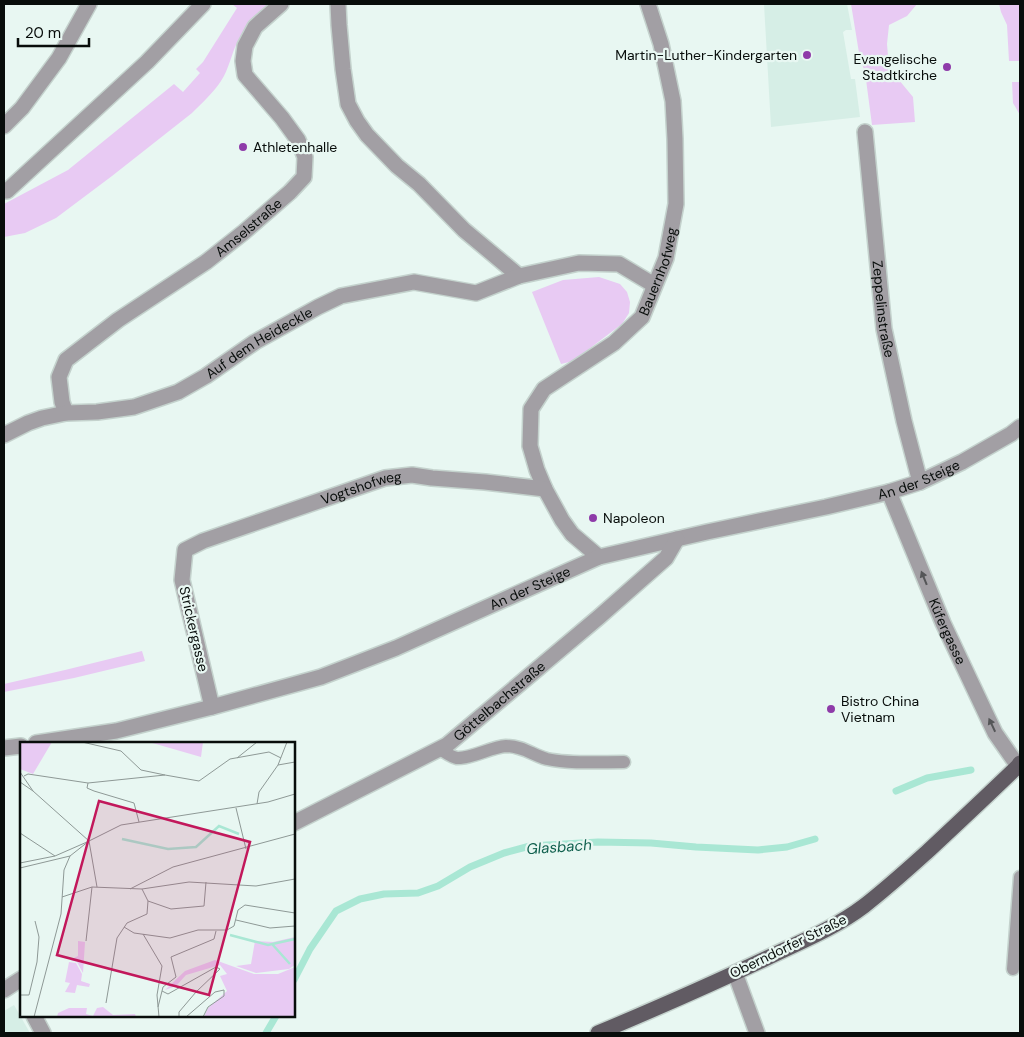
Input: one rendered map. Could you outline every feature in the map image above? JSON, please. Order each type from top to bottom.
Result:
[{"type":"main road","name":"Oberndorfer Straße","points":[[598,1033],[735,973],[816,935],[841,921],[864,906],[902,875],[1020,767]]},
{"type":"street","points":[[4,126],[22,108],[59,58],[89,4]]},
{"type":"street","points":[[4,191],[7,191],[147,62],[203,4]]},
{"type":"street","name":"Amselstraße","points":[[66,413],[62,402],[59,377],[66,360],[118,320],[206,262],[290,192],[304,177],[305,157],[298,140],[282,118],[245,75],[243,61],[245,46],[254,27],[281,4]]},
{"type":"street","points":[[338,4],[342,60],[348,104],[357,121],[367,135],[397,166],[419,184],[464,230],[519,276]]},
{"type":"street","name":"Bauernhofweg","points":[[599,557],[572,534],[545,489],[530,446],[531,409],[544,389],[614,343],[642,317],[666,258],[676,204],[673,101],[661,44],[648,4]]},
{"type":"street","name":"Zeppelinstraße","points":[[865,132],[884,329],[904,421],[920,482]]},
{"type":"street","name":"Auf dem Heideckle","points":[[4,435],[42,418],[66,413],[97,412],[134,407],[178,392],[206,376],[254,342],[341,296],[414,282],[476,293],[519,276],[579,263],[619,264],[654,285]]},
{"type":"street","name":"An der Steige","points":[[43,742],[116,731],[321,677],[380,654],[599,557],[889,492],[920,482],[962,462],[1020,427]]},
{"type":"street","name":"Vogtshofweg","points":[[185,550],[203,541],[385,478],[412,475],[545,489]]},
{"type":"street","name":"Küfergasse","points":[[889,492],[942,623],[995,733],[1020,767]]},
{"type":"street","name":"Göttelbachstraße","points":[[295,823],[447,745],[666,558],[677,539]]},
{"type":"street","name":"Strickergasse","points":[[185,550],[182,580],[212,707]]},
{"type":"street","points":[[4,748],[20,746]]},
{"type":"street","points":[[735,973],[757,1033]]},
{"type":"street","points":[[4,990],[20,984]]},
{"type":"street","points":[[35,1017],[43,1033]]},
{"type":"lane","points":[[440,749],[450,756],[458,758],[503,746],[516,746],[546,759],[566,762],[624,762]]},
{"type":"lane","points":[[1013,969],[1020,877]]},
{"type":"shaded area","points":[[232,4],[269,4],[243,32],[224,76],[215,90],[192,113],[56,218],[25,233],[4,237],[4,204],[68,170],[174,84],[183,92],[200,73],[196,69],[203,62],[237,8]]},
{"type":"shaded area","name":"Martin-Luther-Kindergarten","points":[[764,4],[847,4],[852,30],[843,32],[851,79],[855,79],[860,117],[771,127]]},
{"type":"shaded area","points":[[851,4],[917,4],[907,16],[889,25],[887,44],[889,68],[913,97],[915,122],[872,125],[865,72],[860,59]]},
{"type":"shaded area","points":[[999,4],[1020,4],[1020,61],[1009,61],[1007,25]]},
{"type":"shaded area","points":[[1012,82],[1020,82],[1020,115],[1013,103]]},
{"type":"shaded area","points":[[599,277],[620,284],[627,292],[630,302],[629,313],[622,324],[573,361],[561,364],[532,292],[563,280]]},
{"type":"shaded area","points":[[142,651],[145,661],[4,692],[4,684]]},
{"type":"shaded area","points":[[14,1005],[30,1033],[4,1033],[4,1011]]},
{"type":"waterway","name":"Glasbach","points":[[896,791],[927,778],[971,770]]},
{"type":"waterway","name":"Glasbach","points":[[295,978],[310,949],[336,911],[360,899],[384,894],[418,893],[438,886],[470,867],[504,853],[530,846],[598,842],[651,843],[758,850],[787,847],[815,839]]},
{"type":"waterway","name":"Glasbach","points":[[266,1033],[275,1017]]},
{"type":"place","name":"Martin-Luther-Kindergarten","points":[[807,55]]},
{"type":"place","name":"Evangelische Stadtkirche","points":[[947,67]]},
{"type":"place","name":"Athletenhalle","points":[[243,147]]},
{"type":"place","name":"Napoleon","points":[[593,518]]},
{"type":"place","name":"Bistro China Vietnam","points":[[831,709]]}]
